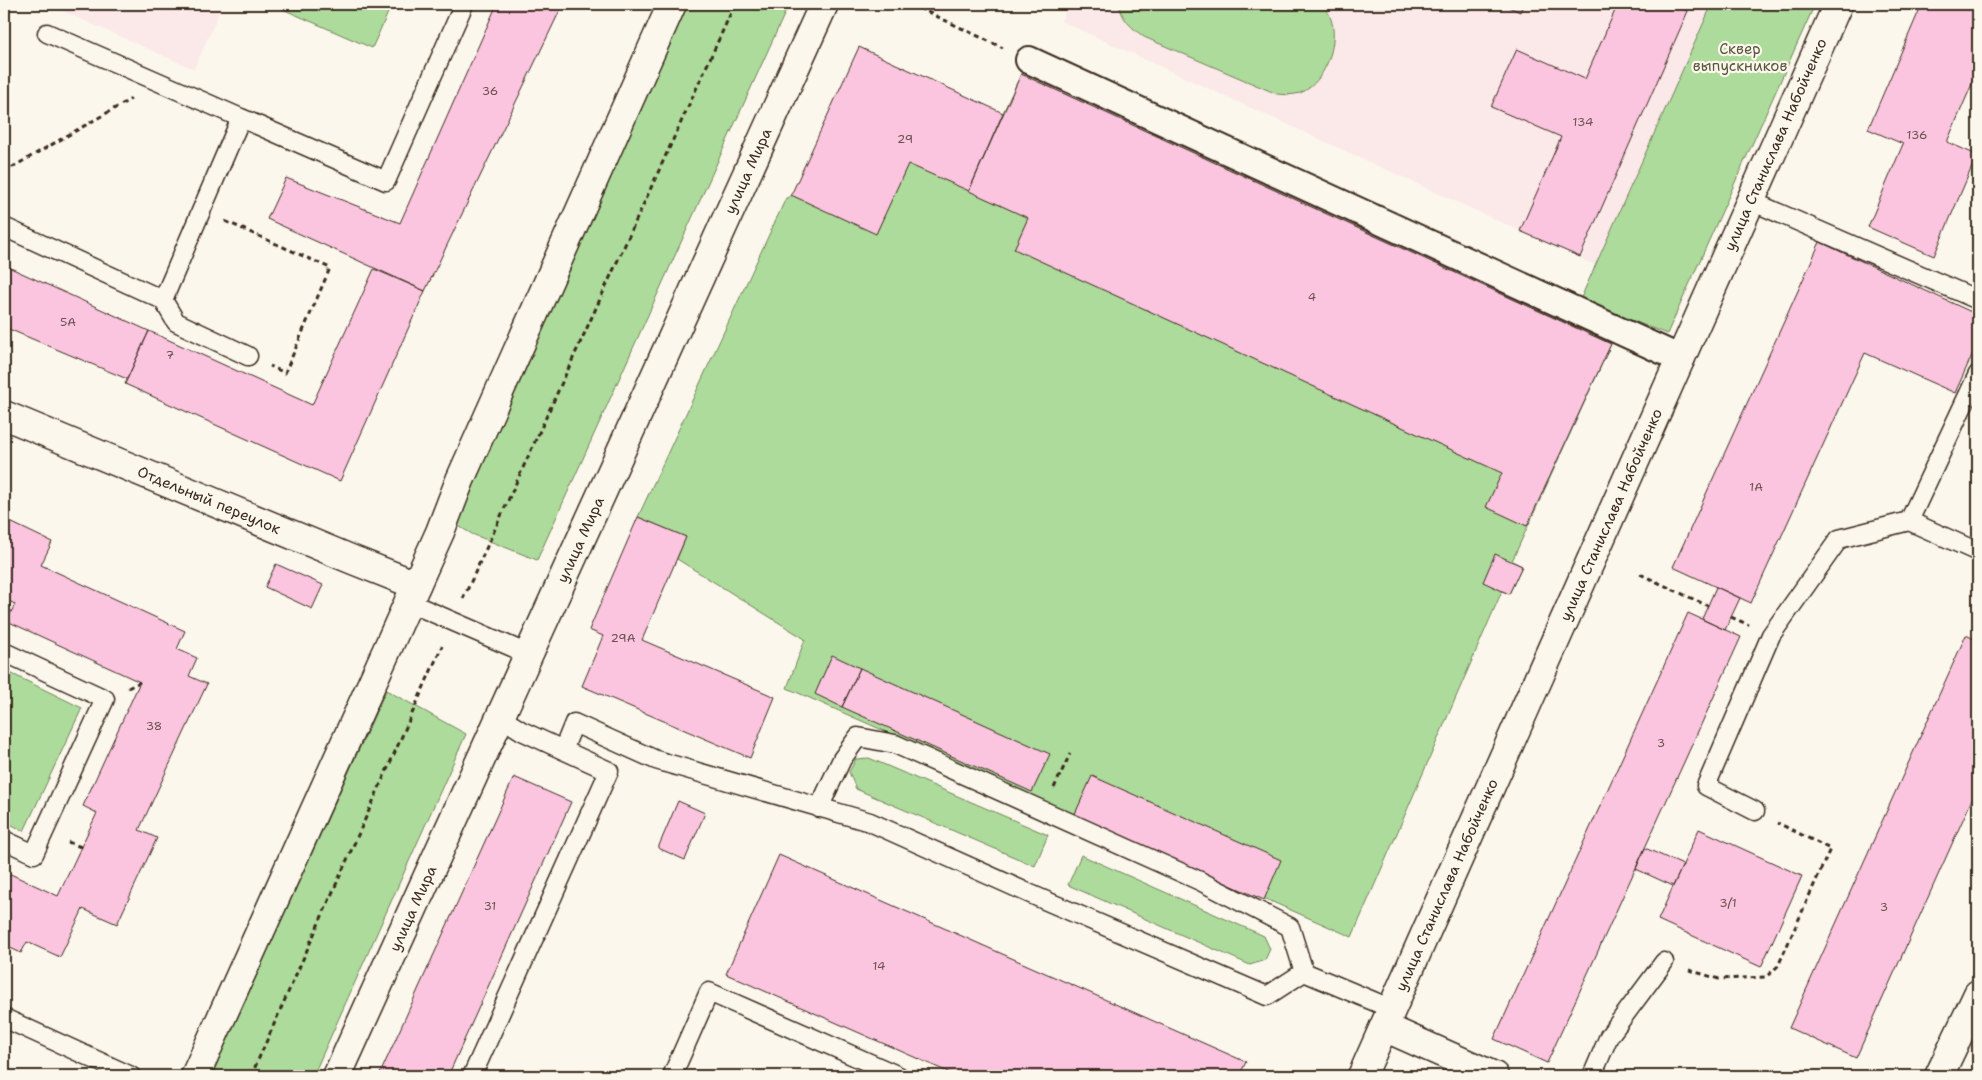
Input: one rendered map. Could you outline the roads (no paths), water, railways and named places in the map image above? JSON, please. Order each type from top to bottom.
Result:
[{"type":"street","points":[[195,1076],[412,593],[672,4]]},
{"type":"street","name":"улица Мира","points":[[338,1076],[824,4]]},
{"type":"street","name":"улица Станислава Набойченко","points":[[1362,1076],[1838,4]]},
{"type":"street","points":[[1029,60],[1681,359]]},
{"type":"street","name":"Отдельный переулок","points":[[4,415],[412,593]]},
{"type":"street","points":[[1939,1076],[1978,994]]},
{"type":"street","points":[[1388,1018],[1494,1076]]},
{"type":"lane","points":[[47,33],[386,181],[464,4]]},
{"type":"lane","points":[[163,300],[241,118]]},
{"type":"lane","points":[[1751,201],[1978,300]]},
{"type":"lane","points":[[4,227],[163,300],[176,322],[248,356]]},
{"type":"lane","points":[[1909,521],[1978,374]]},
{"type":"lane","points":[[1755,811],[1706,786],[1771,635],[1839,538],[1909,521],[1978,552]]},
{"type":"lane","points":[[412,593],[528,654]]},
{"type":"lane","points":[[4,652],[105,699],[34,854],[4,840]]},
{"type":"lane","points":[[472,1076],[609,771],[522,732],[500,717]]},
{"type":"lane","points":[[562,750],[574,723],[656,760],[870,822],[1035,896],[1267,996],[1304,972]]},
{"type":"lane","points":[[819,808],[842,759],[858,738],[895,744],[1200,881],[1290,927],[1304,972],[1388,1018]]},
{"type":"lane","points":[[1592,1076],[1609,1036],[1664,962]]},
{"type":"lane","points":[[672,1076],[709,992],[899,1076]]},
{"type":"lane","points":[[4,1018],[131,1076]]},
{"type":"park label","name":"Сквер выпускников","points":[[1740,58]]}]
